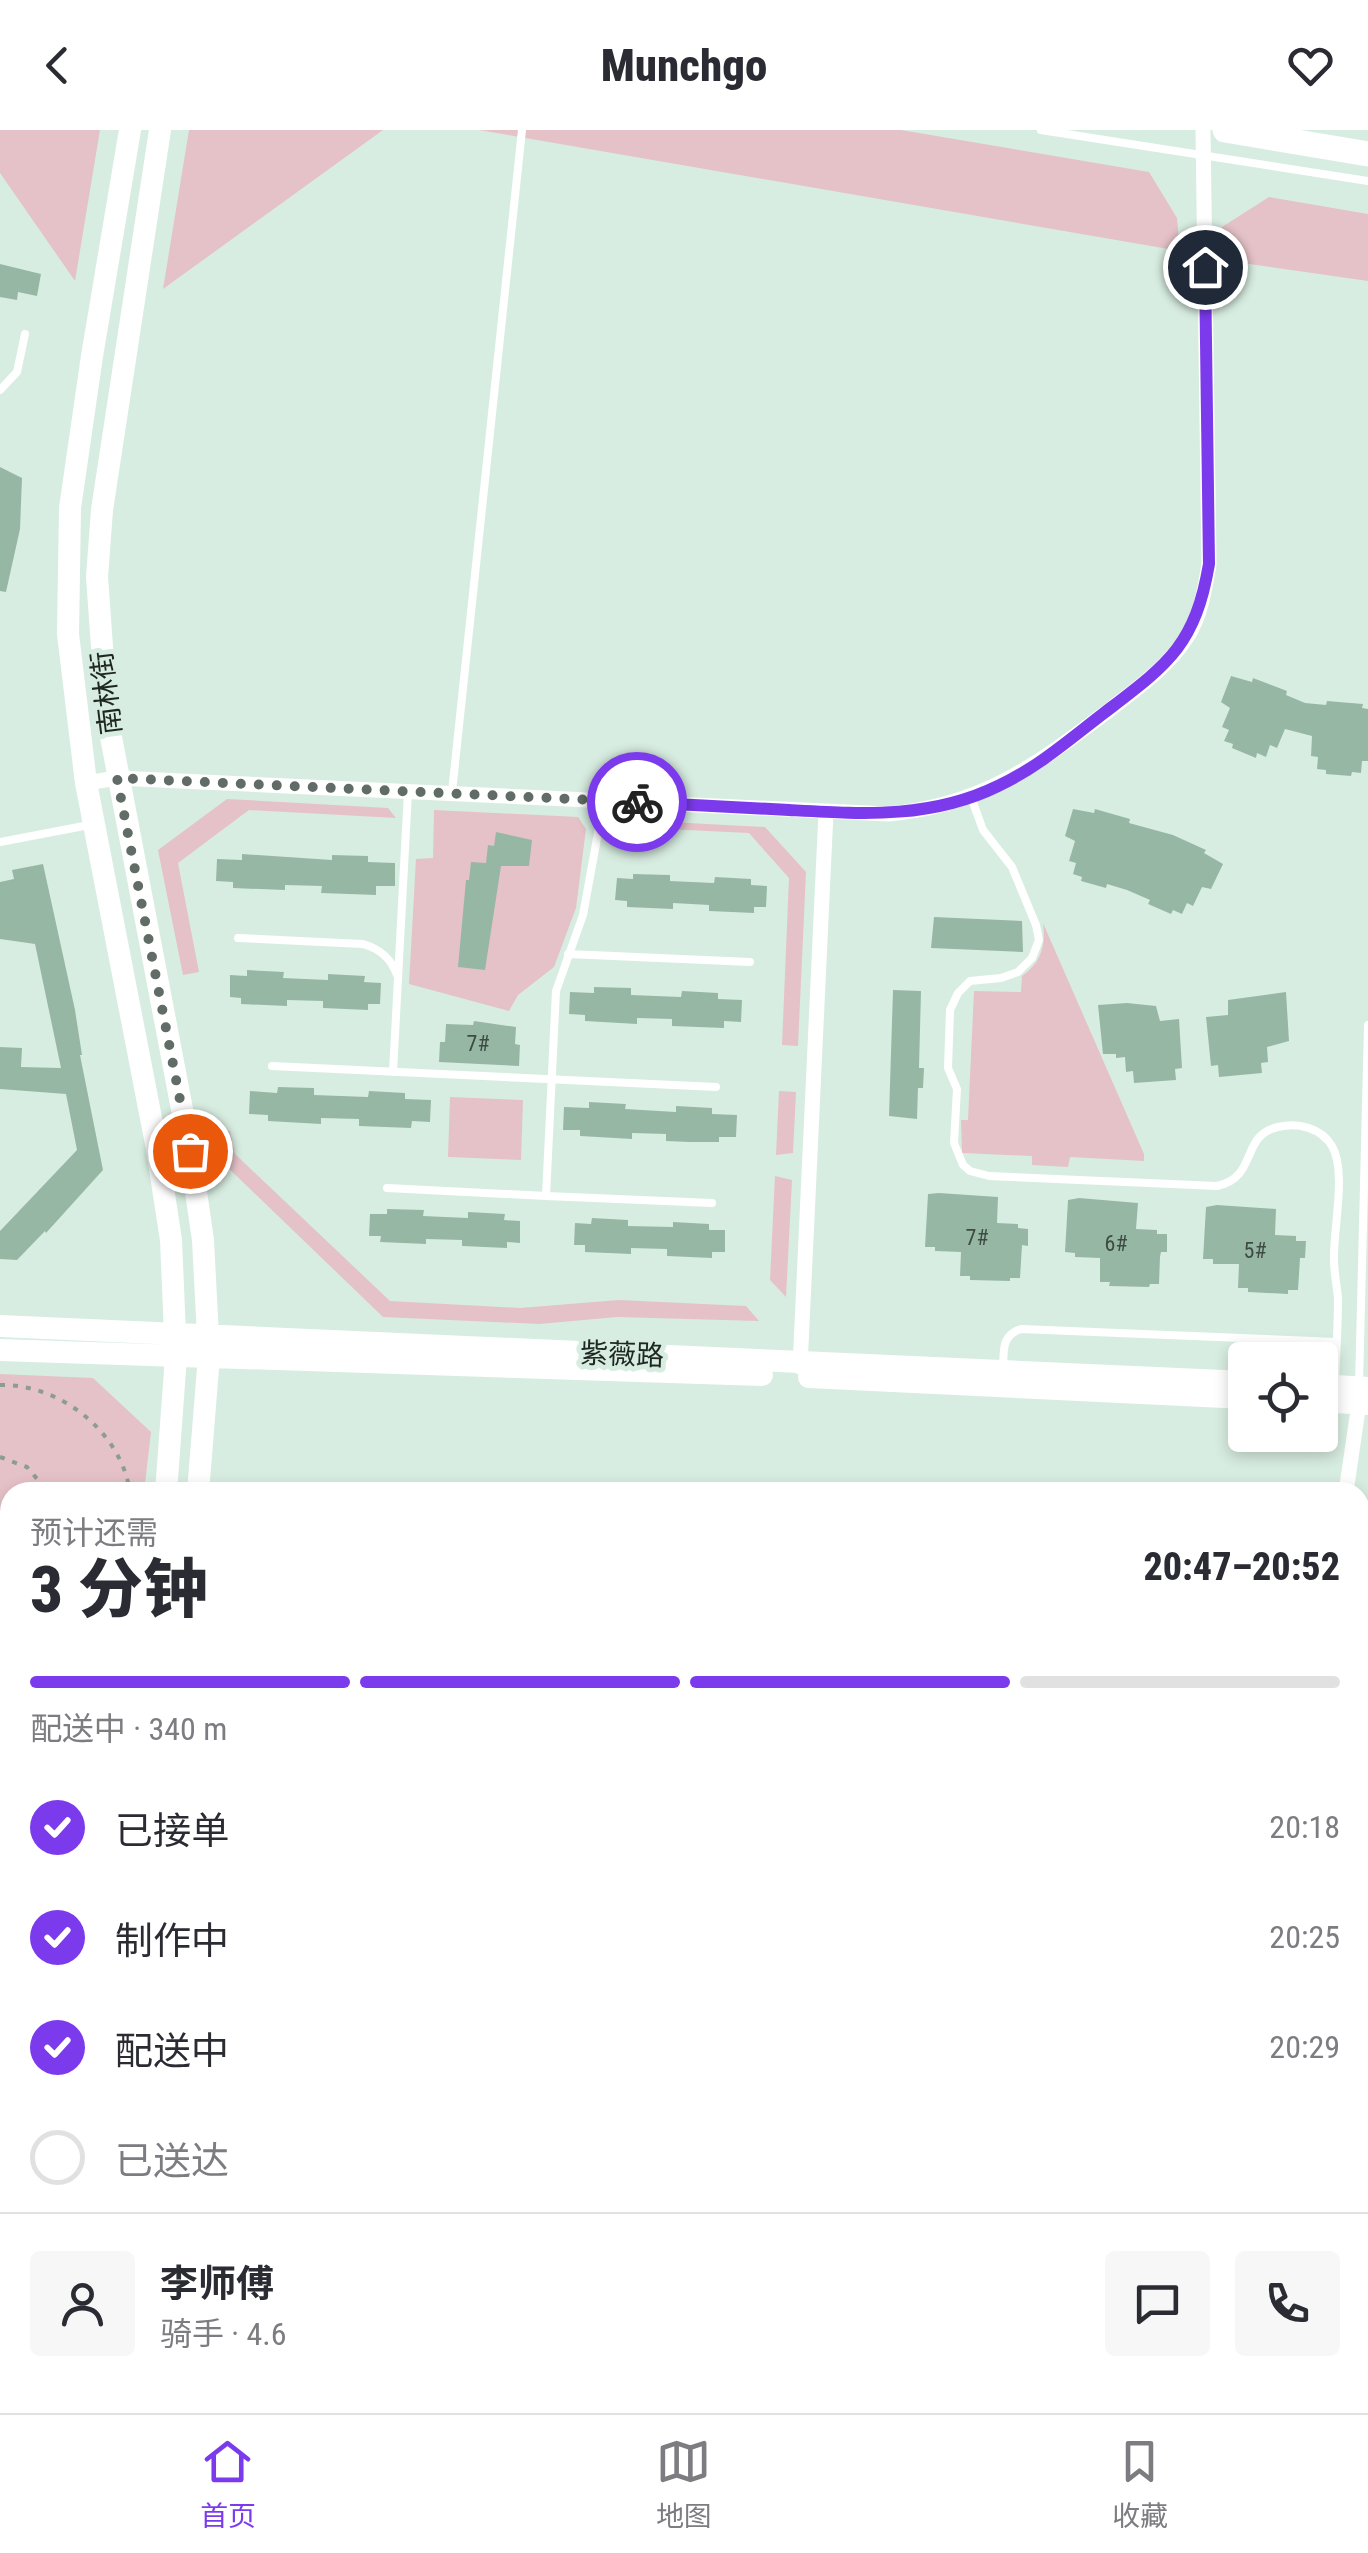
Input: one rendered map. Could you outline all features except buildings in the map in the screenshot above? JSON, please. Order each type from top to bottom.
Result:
[{"type":"main road","name":"南林街","points":[[130,130],[70,508],[68,634],[86,783],[158,1149],[170,1240],[176,1345],[167,1482]]},
{"type":"main road","name":"南林街","points":[[160,130],[102,510],[97,577],[105,699],[117,778],[190,1151],[202,1240],[208,1345],[199,1482]]},
{"type":"main road","points":[[1225,130],[1368,154]]},
{"type":"main road","name":"紫薇路","points":[[0,1326],[176,1345]]},
{"type":"main road","name":"紫薇路","points":[[0,1350],[208,1345],[1228,1382]]},
{"type":"main road","name":"紫薇路","points":[[800,1369],[1002,1387],[1228,1397]]},
{"type":"main road","points":[[1338,1395],[1363,1396]]},
{"type":"street","points":[[86,783],[117,778],[826,812],[913,812],[996,788],[1043,760],[1144,682],[1189,635],[1203,600],[1209,564],[1202,130]]},
{"type":"street","points":[[800,1369],[826,812]]},
{"type":"street","points":[[1348,1482],[1363,1396]]},
{"type":"lane","points":[[452,792],[522,130]]},
{"type":"lane","points":[[1042,130],[1368,181]]},
{"type":"lane","points":[[0,390],[18,372],[25,334]]},
{"type":"lane","points":[[393,1072],[408,790]]},
{"type":"lane","points":[[970,798],[983,830],[1012,868],[1036,925],[1038,940],[1027,966],[1010,976],[970,981],[953,1000],[948,1068],[957,1089],[954,1143],[959,1159],[970,1171],[989,1176],[1217,1186],[1243,1172],[1254,1142],[1262,1134],[1283,1126],[1312,1128],[1325,1137],[1337,1159],[1336,1342],[1021,1328],[1004,1342],[1002,1387]]},
{"type":"lane","points":[[546,1196],[556,991],[586,906],[604,800]]},
{"type":"lane","points":[[0,842],[94,824]]},
{"type":"lane","points":[[238,938],[373,947],[389,959],[398,980]]},
{"type":"lane","points":[[568,954],[750,962]]},
{"type":"lane","points":[[1363,1396],[1368,1025]]},
{"type":"lane","points":[[272,1066],[716,1087]]},
{"type":"lane","points":[[387,1188],[712,1203]]},
{"type":"path","points":[[0,1386],[39,1390],[74,1408],[112,1442],[128,1482]]},
{"type":"path","points":[[0,1457],[27,1467],[40,1482]]},
{"type":"shaded area","points":[[0,130],[100,130],[75,281],[0,173]]},
{"type":"shaded area","points":[[189,130],[383,130],[163,289]]},
{"type":"shaded area","points":[[479,130],[901,130],[1149,172],[1177,218],[1180,251]]},
{"type":"shaded area","points":[[1269,197],[1368,214],[1368,281],[1222,260],[1222,227]]},
{"type":"shaded area","points":[[227,799],[388,808],[396,818],[249,810],[178,863],[199,972],[183,975],[158,850]]},
{"type":"shaded area","points":[[434,810],[578,817],[586,829],[576,908],[554,967],[518,995],[509,1011],[409,984],[416,859],[433,858]]},
{"type":"shaded area","points":[[631,820],[765,827],[806,872],[798,1046],[782,1045],[789,878],[749,833],[624,827]]},
{"type":"shaded area","points":[[1043,923],[1144,1161],[1070,1157],[1068,1167],[1032,1165],[1032,1156],[962,1153],[961,1120],[968,1120],[974,991],[1021,992],[1022,976],[1041,953]]},
{"type":"shaded area","points":[[779,1091],[796,1092],[793,1153],[776,1155]]},
{"type":"shaded area","points":[[450,1097],[523,1100],[521,1160],[448,1157]]},
{"type":"shaded area","points":[[230,1131],[235,1154],[390,1301],[520,1308],[619,1300],[746,1306],[759,1321],[617,1317],[539,1324],[383,1317],[220,1160],[214,1134]]},
{"type":"shaded area","points":[[775,1176],[792,1180],[786,1297],[770,1280]]},
{"type":"shaded area","points":[[0,1374],[93,1378],[151,1432],[145,1482],[0,1482]]},
{"type":"way so far","points":[[190,1151],[117,778],[637,802]]},
{"type":"route","points":[[637,802],[888,814],[944,806],[996,788],[1022,774],[1168,660],[1189,635],[1203,600],[1209,564],[1205,267]]}]
